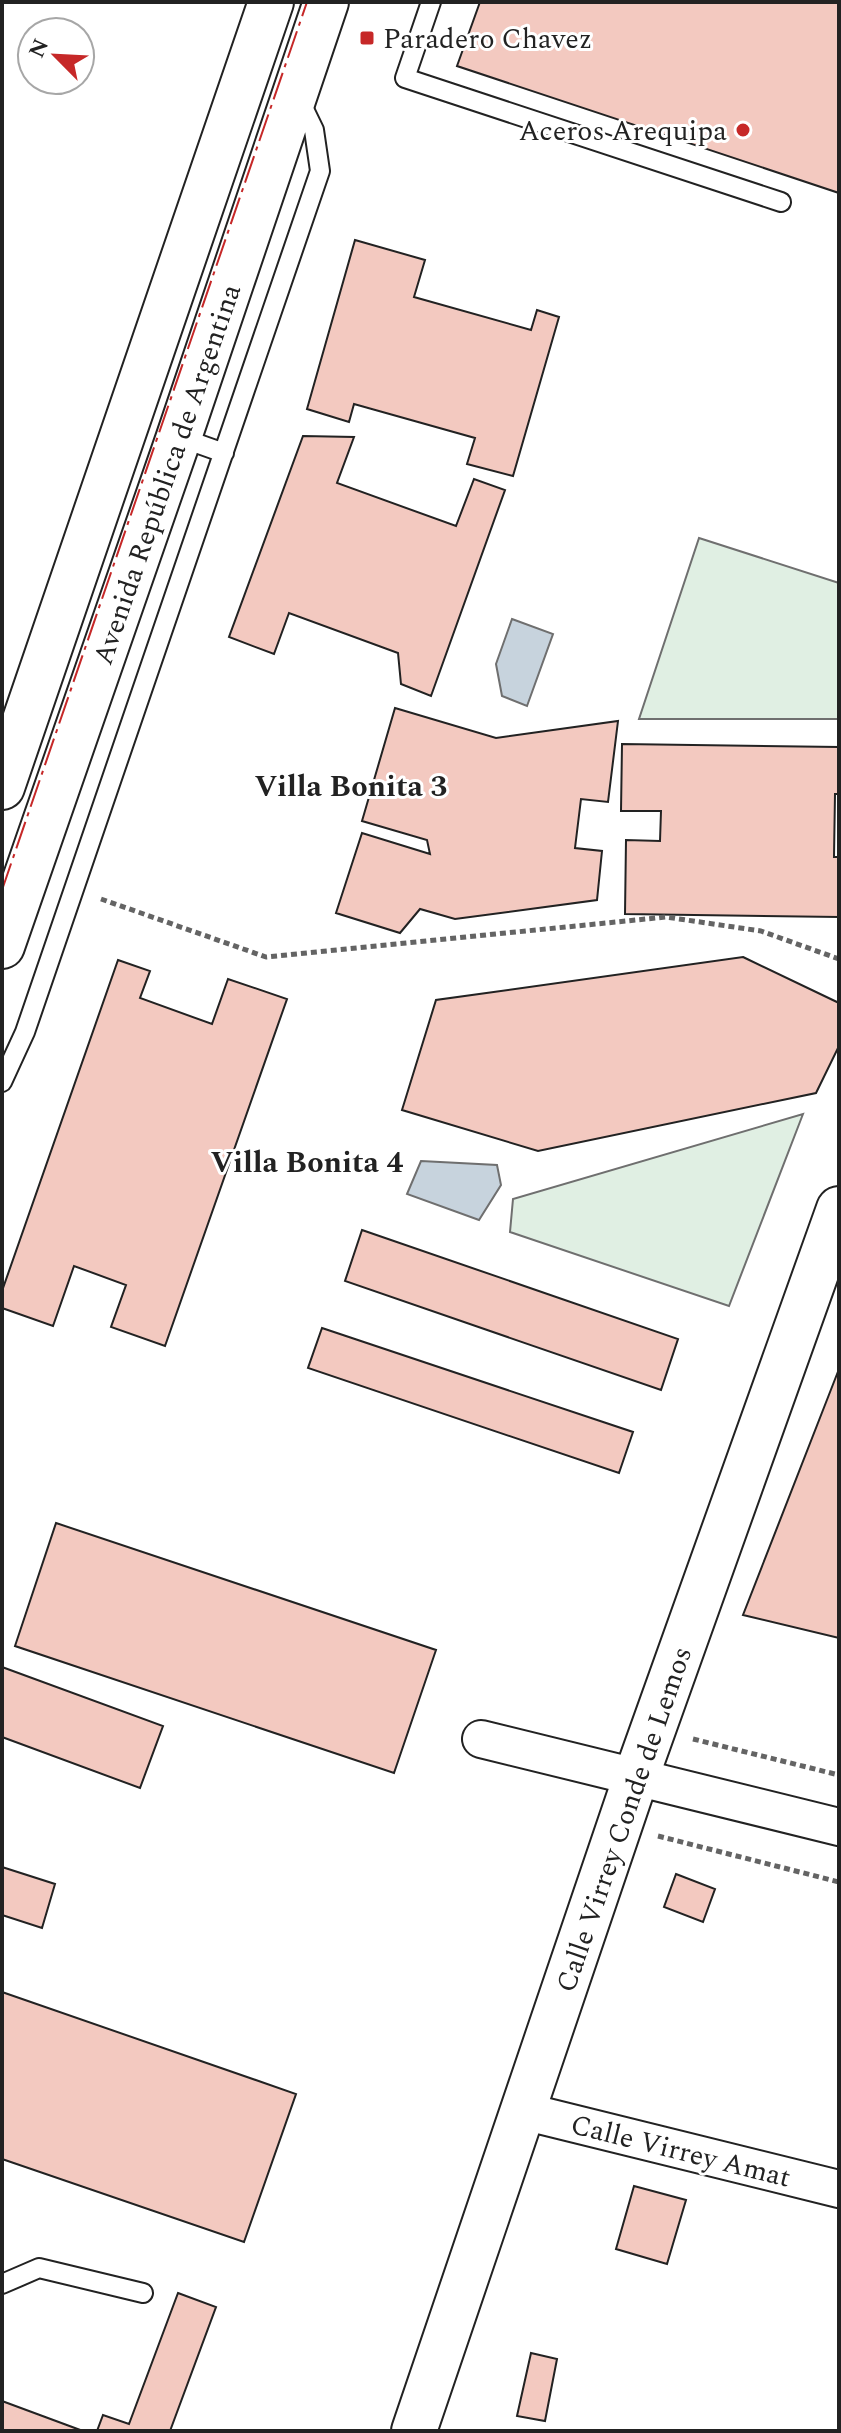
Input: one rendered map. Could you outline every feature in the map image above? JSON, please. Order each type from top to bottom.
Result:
[{"type":"main road","name":"Avenida República de Argentina","points":[[2,787],[271,2]]},
{"type":"main road","name":"Avenida República de Argentina","points":[[2,946],[326,2]]},
{"type":"main road","name":"Calle Virrey Conde de Lemos","points":[[419,2430],[636,1777],[839,1209]]},
{"type":"street","points":[[481,1739],[839,1827]]},
{"type":"street","name":"Calle Virrey Amat","points":[[523,2111],[839,2189]]},
{"type":"lane","points":[[431,2],[405,78],[781,202]]},
{"type":"lane","points":[[2,1082],[25,1032],[75,890],[320,171],[314,130],[295,92]]},
{"type":"lane","points":[[179,437],[224,453]]},
{"type":"lane","points":[[2,2284],[39,2268],[143,2293]]},
{"type":"path","points":[[75,890],[266,957],[666,917],[761,931],[839,959]]},
{"type":"path","points":[[653,1729],[839,1775]]},
{"type":"path","points":[[619,1827],[839,1882]]},
{"type":"green space","points":[[699,538],[839,583],[839,719],[639,719]]},
{"type":"green space","points":[[803,1114],[729,1306],[510,1232],[513,1199]]},
{"type":"shaded area","points":[[512,619],[553,634],[527,706],[502,696],[496,664]]},
{"type":"shaded area","points":[[421,1161],[497,1165],[501,1185],[479,1220],[407,1194]]},
{"type":"building","name":"Aceros Arequipa","points":[[480,2],[839,2],[839,193],[457,66]]},
{"type":"building","points":[[355,240],[425,260],[414,297],[531,330],[537,310],[559,317],[513,476],[467,464],[475,438],[354,404],[349,422],[307,409]]},
{"type":"building","points":[[303,436],[354,437],[337,483],[456,526],[474,479],[505,490],[431,696],[401,684],[398,653],[289,613],[274,654],[229,637]]},
{"type":"building","points":[[395,708],[496,738],[618,721],[608,802],[581,799],[575,848],[602,851],[597,900],[455,919],[420,909],[400,933],[336,913],[362,833],[430,854],[427,840],[362,821]]},
{"type":"building","points":[[622,744],[839,747],[834,857],[839,857],[839,917],[625,914],[626,840],[660,841],[661,811],[621,811]]},
{"type":"building","points":[[743,957],[839,1003],[839,1046],[816,1093],[538,1151],[402,1110],[436,1000]]},
{"type":"building","points":[[118,960],[150,971],[140,998],[212,1024],[228,979],[287,999],[165,1346],[111,1327],[126,1285],[74,1266],[53,1326],[2,1308],[2,1291]]},
{"type":"building","points":[[362,1230],[678,1339],[661,1390],[345,1281]]},
{"type":"building","points":[[322,1328],[633,1432],[619,1473],[308,1368]]},
{"type":"building","points":[[839,1369],[839,1638],[743,1615]]},
{"type":"building","points":[[56,1523],[436,1650],[394,1773],[15,1646]]},
{"type":"building","points":[[2,1667],[163,1726],[140,1788],[2,1737]]},
{"type":"building","points":[[2,1867],[55,1884],[42,1928],[2,1915]]},
{"type":"building","points":[[676,1874],[715,1889],[703,1922],[664,1907]]},
{"type":"building","points":[[2,1992],[296,2094],[244,2242],[2,2159]]},
{"type":"building","points":[[634,2186],[686,2200],[667,2264],[616,2249]]},
{"type":"building","points":[[178,2293],[216,2307],[170,2431],[97,2431],[103,2415],[129,2424]]},
{"type":"building","points":[[531,2353],[557,2359],[545,2421],[517,2416]]},
{"type":"building","points":[[2,2401],[83,2431],[2,2431]]},
{"type":"power","points":[[2,890],[307,2]]},
{"type":"place","name":"Paradero Chavez","points":[[367,38]]},
{"type":"place","name":"Aceros Arequipa","points":[[743,130]]},
{"type":"district","name":"Villa Bonita 3","points":[[351,786]]},
{"type":"district","name":"Villa Bonita 4","points":[[307,1162]]}]
